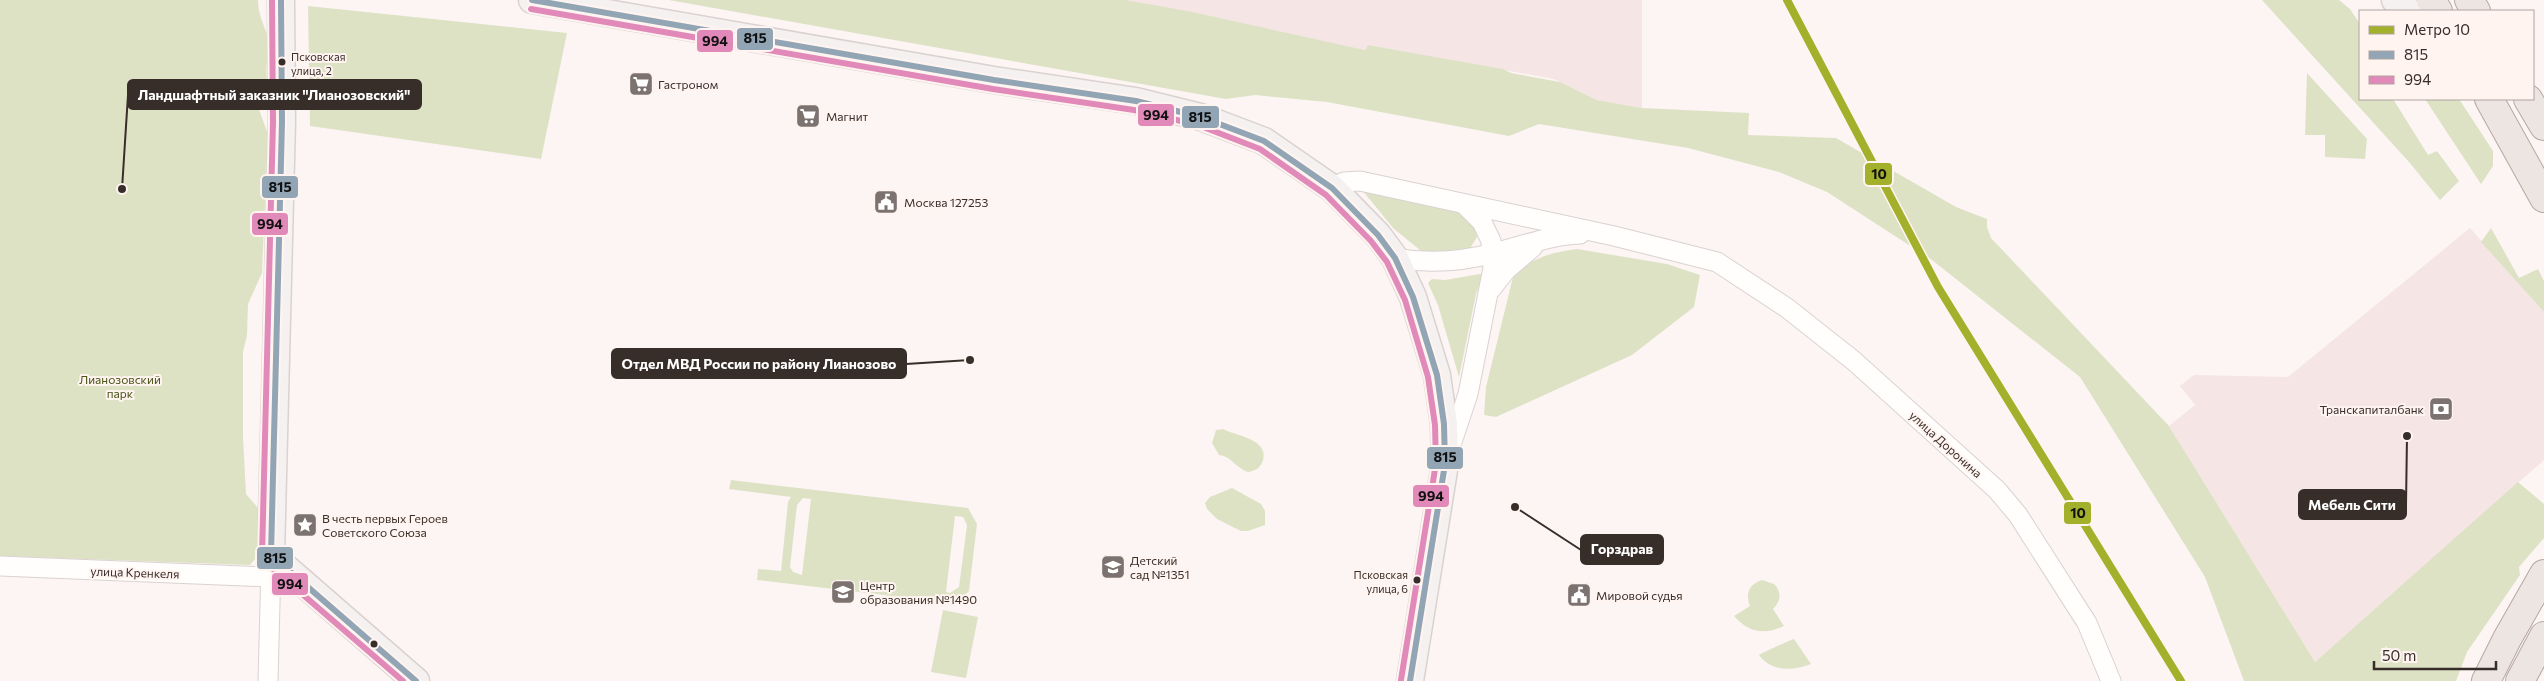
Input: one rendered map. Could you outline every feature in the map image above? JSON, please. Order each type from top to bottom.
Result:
[{"type":"main road","points":[[2490,100],[2544,198]]},
{"type":"main road","points":[[2529,100],[2544,126]]},
{"type":"main road","points":[[2486,681],[2507,638],[2544,574]]},
{"type":"main road","points":[[2520,681],[2544,636]]},
{"type":"street","points":[[268,681],[282,131],[281,0]]},
{"type":"street","points":[[532,0],[994,80],[1136,101],[1201,117],[1264,141],[1332,188],[1372,228],[1395,258],[1415,304],[1437,375],[1444,424],[1445,464]]},
{"type":"street","points":[[2395,0],[2408,10]]},
{"type":"street","points":[[1332,188],[1344,182],[1360,181],[1601,234]]},
{"type":"street","points":[[1410,681],[1445,464],[1468,394],[1490,290],[1493,254],[1491,241],[1482,222],[1465,205]]},
{"type":"street","points":[[1395,258],[1424,263],[1458,261],[1575,234],[1601,234]]},
{"type":"street","name":"улица Доронина","points":[[1601,234],[1716,262],[1788,308],[1854,361],[1997,490],[2018,515],[2087,623],[2111,681]]},
{"type":"street","points":[[1490,290],[1519,257],[1547,240]]},
{"type":"street","name":"улица Кренкеля","points":[[0,566],[271,566]]},
{"type":"street","points":[[271,566],[416,681]]},
{"type":"shaded area","points":[[1126,0],[1642,0],[1642,108],[1597,100],[1554,79],[1368,45],[1365,50]]},
{"type":"shaded area","points":[[2470,228],[2544,312],[2544,460],[2315,662],[2169,426],[2195,405],[2180,386],[2194,375],[2288,377]]},
{"type":"green space","name":"Лианозовский парк","points":[[0,0],[258,0],[258,7],[268,36],[271,53],[266,71],[268,89],[258,107],[268,134],[262,273],[248,304],[247,335],[243,352],[243,437],[246,494],[259,509],[265,547],[250,565],[0,556]]},
{"type":"green space","points":[[669,0],[1126,0],[1192,12],[1365,50],[1368,45],[1503,69],[1511,73],[1560,82],[1597,100],[1642,108],[1749,113],[1748,135],[1836,138],[1956,207],[1987,219],[1987,227],[1991,238],[2169,426],[2315,662],[2518,482],[2544,504],[2544,538],[2519,567],[2520,575],[2467,652],[2456,681],[2244,681],[2205,577],[2080,377],[1932,260],[1827,192],[1779,172],[1688,148],[1539,124],[1509,136],[1327,102],[1255,95],[1226,99]]},
{"type":"green space","points":[[2262,0],[2339,0],[2350,9],[2359,22],[2359,100],[2394,100],[2428,155],[2437,151],[2459,181],[2440,200],[2409,162]]},
{"type":"green space","points":[[308,6],[567,33],[541,159],[310,126]]},
{"type":"green space","points":[[2307,73],[2367,139],[2365,159],[2325,157],[2325,135],[2305,135]]},
{"type":"green space","points":[[2426,100],[2460,100],[2493,151],[2493,166],[2481,184]]},
{"type":"green space","points":[[1362,190],[1459,211],[1475,227],[1477,237],[1469,250],[1425,254],[1394,229]]},
{"type":"green space","points":[[2491,228],[2519,278],[2538,269],[2544,281],[2544,312],[2481,242]]},
{"type":"green space","points":[[1577,249],[1667,264],[1700,275],[1694,307],[1632,355],[1496,417],[1484,415],[1486,387],[1513,277],[1526,265],[1542,257]]},
{"type":"green space","points":[[1483,275],[1476,294],[1459,377],[1438,305],[1428,283],[1432,279],[1445,280]]},
{"type":"green space","points":[[1223,429],[1250,439],[1261,447],[1264,453],[1259,467],[1248,472],[1219,455],[1212,443],[1216,430]]},
{"type":"green space","points":[[731,480],[968,508],[977,524],[969,591],[961,599],[951,603],[757,580],[758,569],[781,571],[788,502],[791,497],[729,489]],"holes":[[[803,498],[811,499],[802,575],[793,572],[790,567],[797,505]],[[955,516],[963,517],[967,525],[959,587],[950,593],[946,592]]]},
{"type":"green space","points":[[1232,488],[1261,504],[1265,511],[1265,525],[1248,531],[1241,531],[1217,519],[1207,509],[1205,503],[1210,497]]},
{"type":"green space","points":[[1762,580],[1774,584],[1779,593],[1778,603],[1773,609],[1784,626],[1770,631],[1751,629],[1734,616],[1750,606],[1749,590],[1754,584]]},
{"type":"green space","points":[[943,610],[978,617],[966,678],[931,672]]},
{"type":"green space","points":[[1794,639],[1811,664],[1790,669],[1776,667],[1764,661],[1759,655],[1776,647]]},
{"type":"metro line","name":"10","points":[[1787,0],[1938,287],[2181,681]]},
{"type":"transit line","name":"994","points":[[272,0],[273,122],[262,556],[265,562],[403,681]]},
{"type":"transit line","name":"815","points":[[281,0],[282,122],[271,555],[416,681]]},
{"type":"transit line","name":"815","points":[[532,0],[994,80],[1136,101],[1201,117],[1264,141],[1332,188],[1378,235],[1395,258],[1413,297],[1437,375],[1444,424],[1445,464],[1410,681]]},
{"type":"transit line","name":"994","points":[[531,9],[993,89],[1134,110],[1198,125],[1260,149],[1326,195],[1371,241],[1387,262],[1405,300],[1428,377],[1435,425],[1436,463],[1401,680]]},
{"type":"place","name":"Псковская улица, 2","points":[[282,62]]},
{"type":"place","name":"Гастроном","points":[[641,84]]},
{"type":"place","name":"Магнит","points":[[808,116]]},
{"type":"place","name":"Ландшафтный заказник \"Лианозовский\"","points":[[122,189]]},
{"type":"place","name":"Москва 127253","points":[[886,202]]},
{"type":"place","name":"Отдел МВД России по району Лианозово","points":[[970,360]]},
{"type":"place","name":"Транскапиталбанк","points":[[2441,409]]},
{"type":"place","name":"Мебель Сити","points":[[2407,436]]},
{"type":"place","name":"Горздрав","points":[[1515,507]]},
{"type":"place","name":"В честь первых Героев Советского Союза","points":[[305,525]]},
{"type":"place","name":"Детский сад №1351","points":[[1113,567]]},
{"type":"place","name":"Псковская улица, 6","points":[[1417,580]]},
{"type":"place","name":"Центр образования №1490","points":[[843,592]]},
{"type":"place","name":"Мировой судья","points":[[1579,595]]}]
